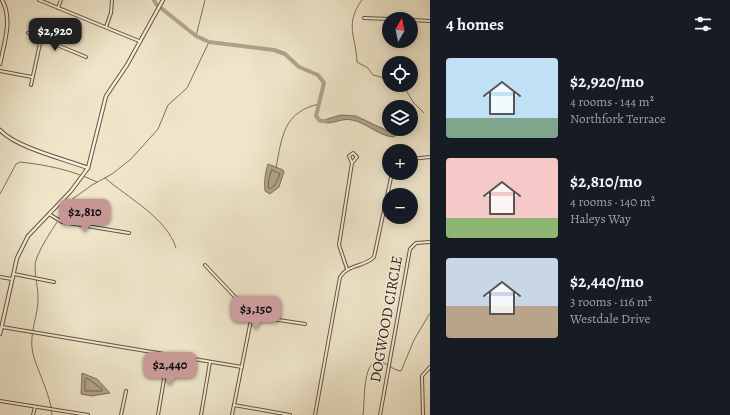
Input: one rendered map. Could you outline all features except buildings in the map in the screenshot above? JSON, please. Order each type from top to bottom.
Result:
[{"type":"street","points":[[0,64],[8,20],[2,0]]},
{"type":"street","points":[[40,0],[139,42]]},
{"type":"street","points":[[58,8],[61,0]]},
{"type":"street","points":[[106,27],[111,14],[112,0]]},
{"type":"street","points":[[0,334],[18,254],[23,243],[88,168],[104,99],[127,65],[163,0]]},
{"type":"street","points":[[364,18],[382,19]]},
{"type":"street","points":[[418,20],[430,21]]},
{"type":"street","points":[[28,33],[86,57]]},
{"type":"street","points":[[31,85],[42,39]]},
{"type":"street","points":[[0,72],[33,77]]},
{"type":"street","points":[[0,130],[10,139],[20,144],[88,168]]},
{"type":"street","points":[[315,415],[340,277],[348,269],[339,245],[352,163],[357,157],[353,153],[349,156],[352,163]]},
{"type":"street","points":[[418,158],[430,157]]},
{"type":"street","name":"DOGWOOD CIRCLE","points":[[348,269],[374,257],[390,180]]},
{"type":"street","points":[[49,214],[62,222],[129,233]]},
{"type":"street","name":"DOGWOOD CIRCLE","points":[[380,415],[410,249],[416,243],[430,242]]},
{"type":"street","points":[[205,265],[252,316],[304,324]]},
{"type":"street","points":[[13,274],[54,282]]},
{"type":"street","points":[[0,277],[12,279]]},
{"type":"street","points":[[232,415],[252,316]]},
{"type":"street","points":[[2,326],[242,367]]},
{"type":"street","points":[[158,415],[168,355]]},
{"type":"street","points":[[200,415],[210,362]]},
{"type":"street","points":[[423,415],[422,376],[430,367]]},
{"type":"street","points":[[121,415],[126,391]]},
{"type":"street","points":[[0,401],[88,415]]},
{"type":"street","points":[[234,405],[290,415]]},
{"type":"street","points":[[33,415],[35,407]]},
{"type":"water","points":[[341,115],[356,116],[382,128],[382,134],[348,119],[332,123],[324,123],[320,121]]},
{"type":"water","points":[[268,164],[283,170],[284,172],[279,187],[270,194],[265,191],[265,174]]},
{"type":"water","points":[[82,373],[97,379],[110,393],[92,396],[81,394]]},
{"type":"waterway","points":[[154,0],[156,4],[196,36],[209,42],[274,50],[285,54],[299,67],[318,75],[324,83],[316,116],[320,121],[326,121]]},
{"type":"waterway","points":[[196,36],[205,0]]},
{"type":"waterway","points":[[362,0],[353,17],[352,24],[357,62],[368,68],[373,75],[382,77]]},
{"type":"waterway","points":[[58,219],[71,200],[92,185],[112,174],[131,159],[158,129],[168,105],[187,88],[209,42]]},
{"type":"waterway","points":[[407,92],[413,102],[424,113]]},
{"type":"waterway","points":[[276,168],[280,146],[286,127],[298,113],[319,104]]},
{"type":"waterway","points":[[0,194],[16,164],[20,162],[59,169],[78,174],[97,182]]},
{"type":"waterway","points":[[105,178],[156,218],[171,237],[176,248]]},
{"type":"waterway","points":[[52,415],[47,392],[33,354],[32,339],[38,303],[35,271],[36,261],[41,248],[57,222]]},
{"type":"waterway","points":[[363,415],[365,384],[369,368],[373,364],[381,362],[401,371],[414,340],[430,313]]}]
